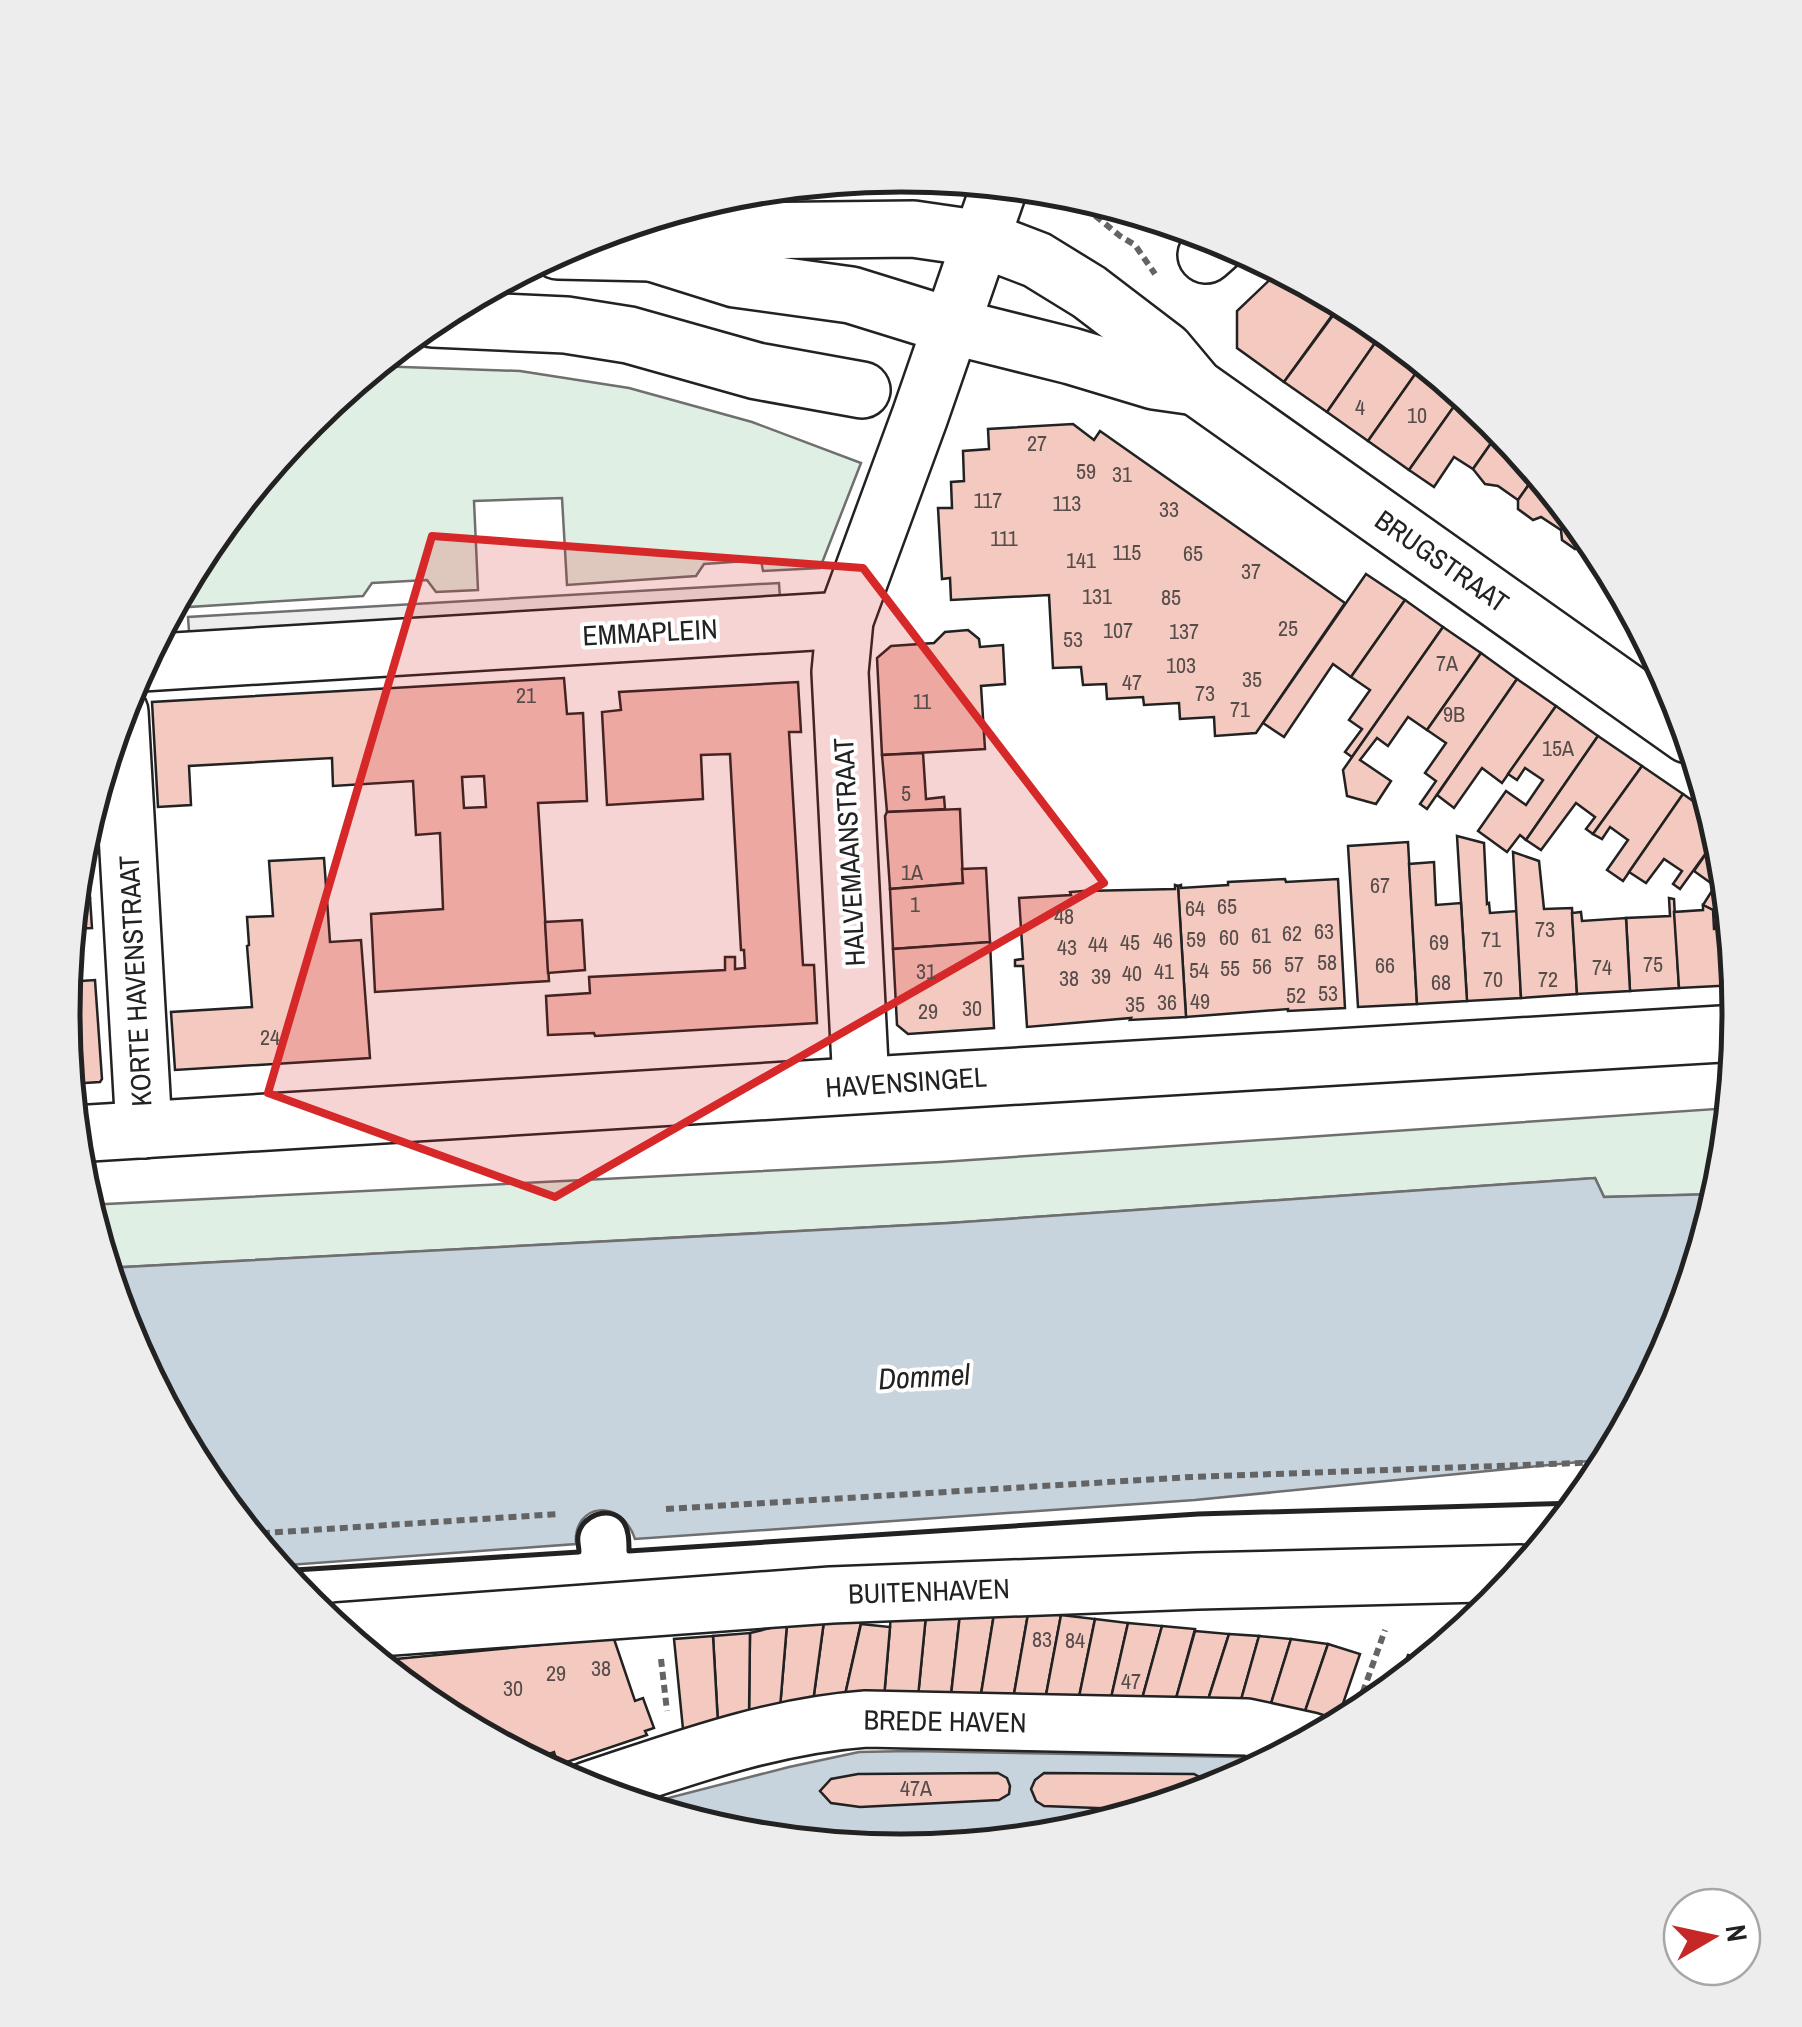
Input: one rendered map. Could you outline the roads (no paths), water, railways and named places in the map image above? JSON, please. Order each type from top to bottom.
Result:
[{"type":"street","points":[[844,620],[995,199]]},
{"type":"street","points":[[652,253],[734,231],[913,229],[982,239],[1037,260],[1089,292],[1164,350],[1196,387]]},
{"type":"street","points":[[595,252],[652,253],[735,279],[851,295],[1154,381],[1196,387]]},
{"type":"street","points":[[463,320],[566,325],[613,333],[756,371],[862,390]]},
{"type":"street","name":"BRUGSTRAAT","points":[[1196,387],[1667,719]]},
{"type":"street","name":"EMMAPLEIN","points":[[159,662],[844,620]]},
{"type":"street","name":"HALVEMAANSTRAAT","points":[[844,620],[840,672],[861,1084]]},
{"type":"street","name":"KORTE HAVENSTRAAT","points":[[122,755],[144,1130]]},
{"type":"street","name":"HAVENSINGEL","points":[[89,1133],[1721,1034]]},
{"type":"street","name":"BUITENHAVEN","points":[[357,1629],[831,1595],[1196,1580],[1497,1578]]},
{"type":"street","name":"BREDE HAVEN","points":[[613,1782],[748,1738],[832,1721],[1247,1727],[1291,1736]]},
{"type":"water","name":"Dommel","points":[[1595,1178],[1604,1197],[1701,1194],[1660,1328],[1590,1461],[1195,1500],[635,1539],[619,1516],[599,1510],[582,1520],[576,1544],[293,1565],[218,1470],[190,1424],[142,1328],[121,1267],[949,1223]]},
{"type":"water","points":[[859,1752],[1246,1758],[1113,1807],[1061,1819],[955,1833],[847,1833],[794,1827],[741,1819],[664,1799]]}]
